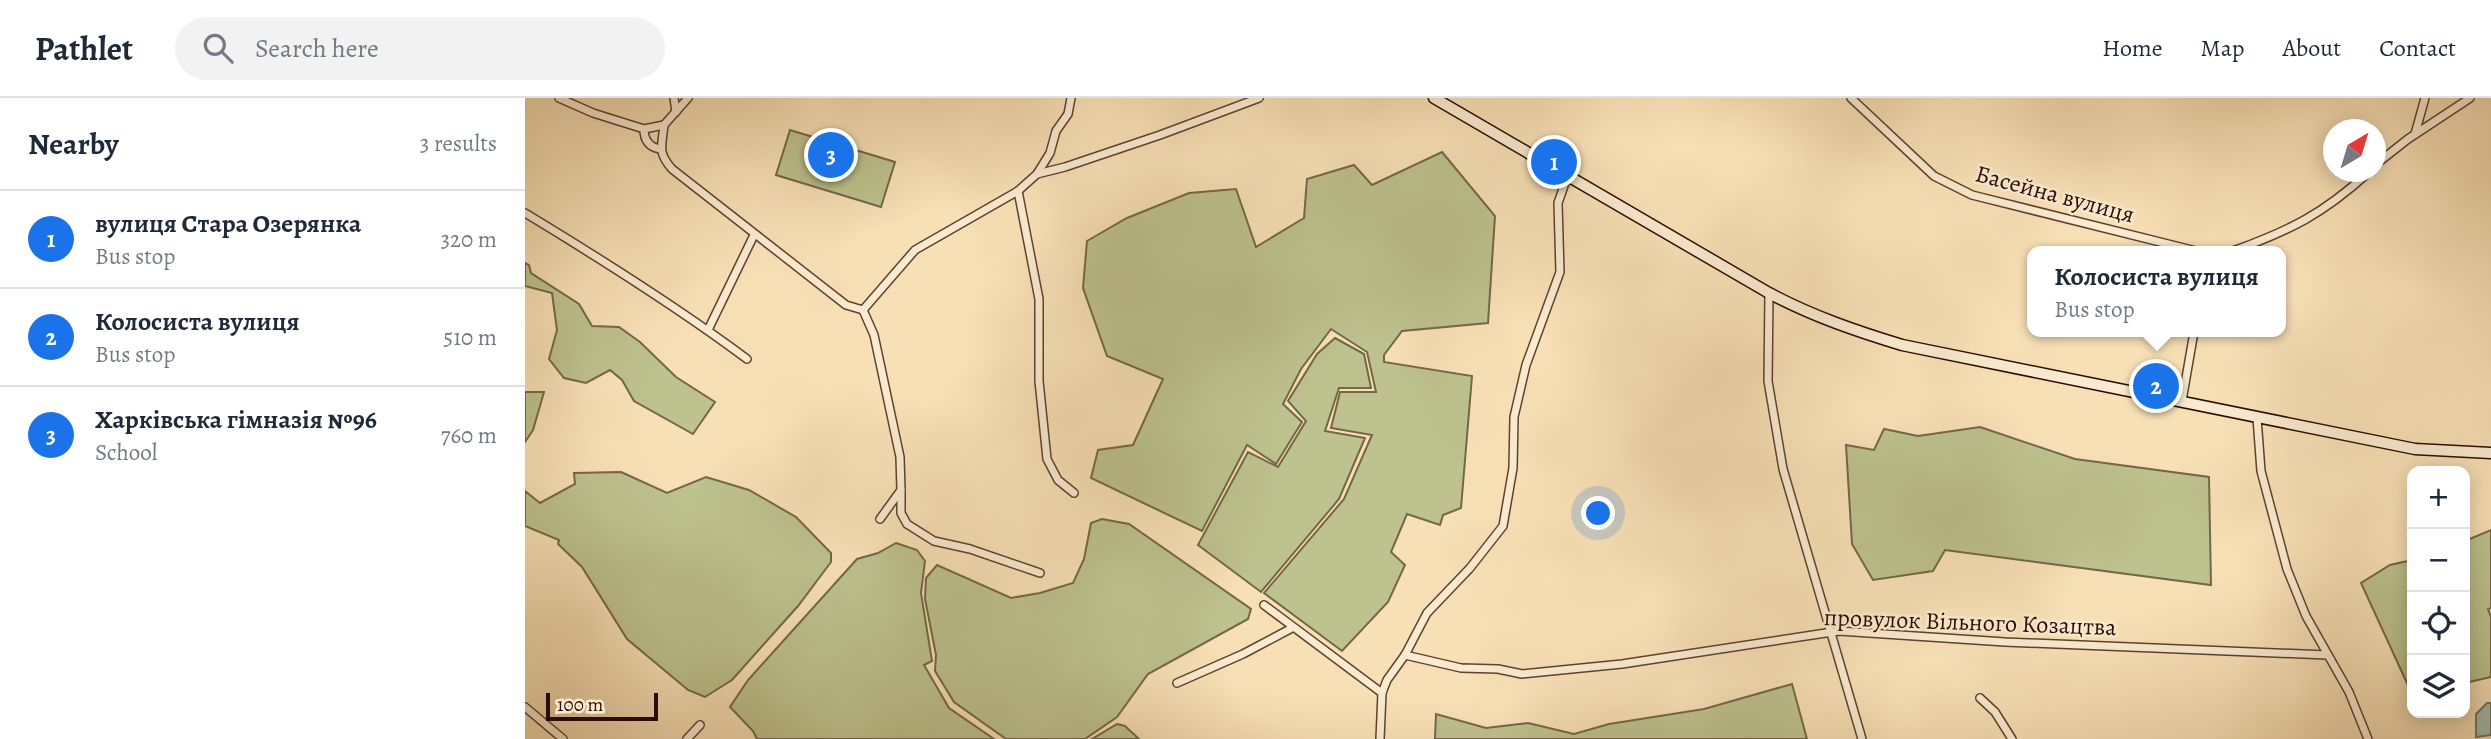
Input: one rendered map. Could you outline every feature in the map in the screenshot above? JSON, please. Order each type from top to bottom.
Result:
[{"type":"main road","points":[[1434,98],[1769,293],[1826,320],[1902,345],[2257,418],[2415,449],[2491,453]]},
{"type":"street","points":[[558,98],[593,113],[644,129],[664,125]]},
{"type":"street","points":[[674,98],[676,112]]},
{"type":"street","points":[[688,98],[664,125],[660,149],[664,160],[754,235],[846,305],[863,310],[874,335],[900,457],[901,513],[907,524],[935,541],[970,549],[1040,573]]},
{"type":"street","points":[[863,310],[915,250],[1019,191],[1037,174],[1050,153],[1056,131],[1068,114],[1071,98]]},
{"type":"street","points":[[1037,174],[1160,135],[1259,98]]},
{"type":"street","name":"Басейна вулиця","points":[[1851,98],[1934,176],[1972,195],[2176,246]]},
{"type":"street","points":[[2414,135],[2425,98]]},
{"type":"street","points":[[2386,157],[2470,98]]},
{"type":"street","points":[[644,129],[646,140],[660,149]]},
{"type":"street","points":[[1380,739],[1382,693],[1388,680],[1427,614],[1470,568],[1503,526],[1513,468],[1514,417],[1526,365],[1560,272],[1558,202],[1567,177]]},
{"type":"street","points":[[2246,246],[2293,228],[2324,210],[2357,182]]},
{"type":"street","points":[[1019,191],[1039,299],[1039,381],[1047,459],[1058,480],[1073,493]]},
{"type":"street","points":[[525,213],[581,246],[747,359]]},
{"type":"street","points":[[708,330],[754,235]]},
{"type":"street","points":[[1769,293],[1768,381],[1783,469],[1862,739]]},
{"type":"street","points":[[2182,401],[2193,337]]},
{"type":"street","points":[[2257,418],[2261,471],[2287,569],[2306,616],[2349,692],[2368,739]]},
{"type":"street","points":[[880,519],[901,490]]},
{"type":"street","points":[[1264,605],[1382,693]]},
{"type":"street","points":[[1177,683],[1243,654],[1292,628]]},
{"type":"street","name":"провулок Вільного Козацтва","points":[[1405,655],[1461,668],[1498,669],[1522,674],[1622,664],[1832,632],[2327,655]]},
{"type":"street","points":[[1980,698],[1995,712],[2012,739]]},
{"type":"street","points":[[525,707],[563,739]]},
{"type":"street","points":[[687,739],[699,725]]},
{"type":"green space","points":[[790,130],[895,162],[881,207],[776,175]]},
{"type":"green space","points":[[1442,152],[1495,216],[1488,323],[1402,331],[1384,355],[1384,362],[1472,376],[1461,508],[1443,515],[1440,525],[1407,514],[1391,552],[1405,565],[1388,602],[1342,651],[1264,593],[1344,499],[1372,435],[1331,428],[1340,392],[1376,392],[1367,352],[1331,329],[1301,369],[1283,404],[1302,422],[1276,464],[1247,445],[1202,531],[1091,478],[1098,450],[1133,445],[1163,379],[1107,356],[1083,288],[1087,241],[1127,218],[1189,193],[1236,189],[1256,247],[1304,218],[1307,179],[1354,165],[1372,185]]},
{"type":"green space","points":[[525,263],[529,265],[531,273],[579,304],[592,326],[619,327],[640,342],[676,377],[715,402],[693,434],[634,401],[622,380],[610,370],[586,383],[564,378],[549,359],[557,330],[552,293],[525,286]]},
{"type":"green space","points":[[1335,338],[1364,354],[1371,388],[1339,388],[1325,431],[1365,438],[1339,499],[1261,592],[1198,545],[1248,452],[1278,467],[1306,421],[1288,401],[1317,354]]},
{"type":"green space","points":[[525,392],[544,392],[533,430],[525,442]]},
{"type":"green space","points":[[1980,427],[2075,459],[2209,477],[2211,585],[1945,550],[1933,571],[1873,580],[1852,544],[1846,445],[1874,450],[1884,429],[1918,436]]},
{"type":"green space","points":[[621,472],[667,493],[706,477],[749,490],[796,517],[831,553],[831,562],[798,606],[732,680],[705,697],[688,690],[627,639],[582,567],[558,544],[559,540],[525,526],[525,491],[540,503],[575,484],[574,473]]},
{"type":"green space","points":[[1102,519],[1129,524],[1251,609],[1248,619],[1148,674],[1117,717],[1085,739],[1006,739],[954,702],[935,671],[936,655],[925,599],[926,578],[937,565],[1011,598],[1073,583],[1084,559],[1091,523]]},
{"type":"green space","points":[[2491,530],[2491,608],[2488,609],[2491,617],[2491,677],[2470,682],[2470,592],[2470,539]]},
{"type":"green space","points":[[896,543],[917,550],[925,561],[921,593],[932,661],[924,665],[949,708],[994,739],[757,739],[753,731],[730,707],[748,680],[857,559],[878,553]]},
{"type":"green space","points":[[2407,561],[2407,683],[2361,583],[2390,565]]},
{"type":"green space","points":[[1792,684],[1807,739],[1435,739],[1436,714],[1486,728],[1528,723],[1574,734],[1609,724],[1704,709]]},
{"type":"green space","points":[[1117,724],[1125,726],[1139,739],[1092,739]]},
{"type":"shaded area","points":[[2487,703],[2491,703],[2491,735],[2476,737],[2476,714]]},
{"type":"place","name":"Харківська гімназія №96","points":[[831,155]]},
{"type":"place","name":"вулиця Стара Озерянка","points":[[1554,162]]},
{"type":"place","name":"Колосиста вулиця","points":[[2156,386]]}]
